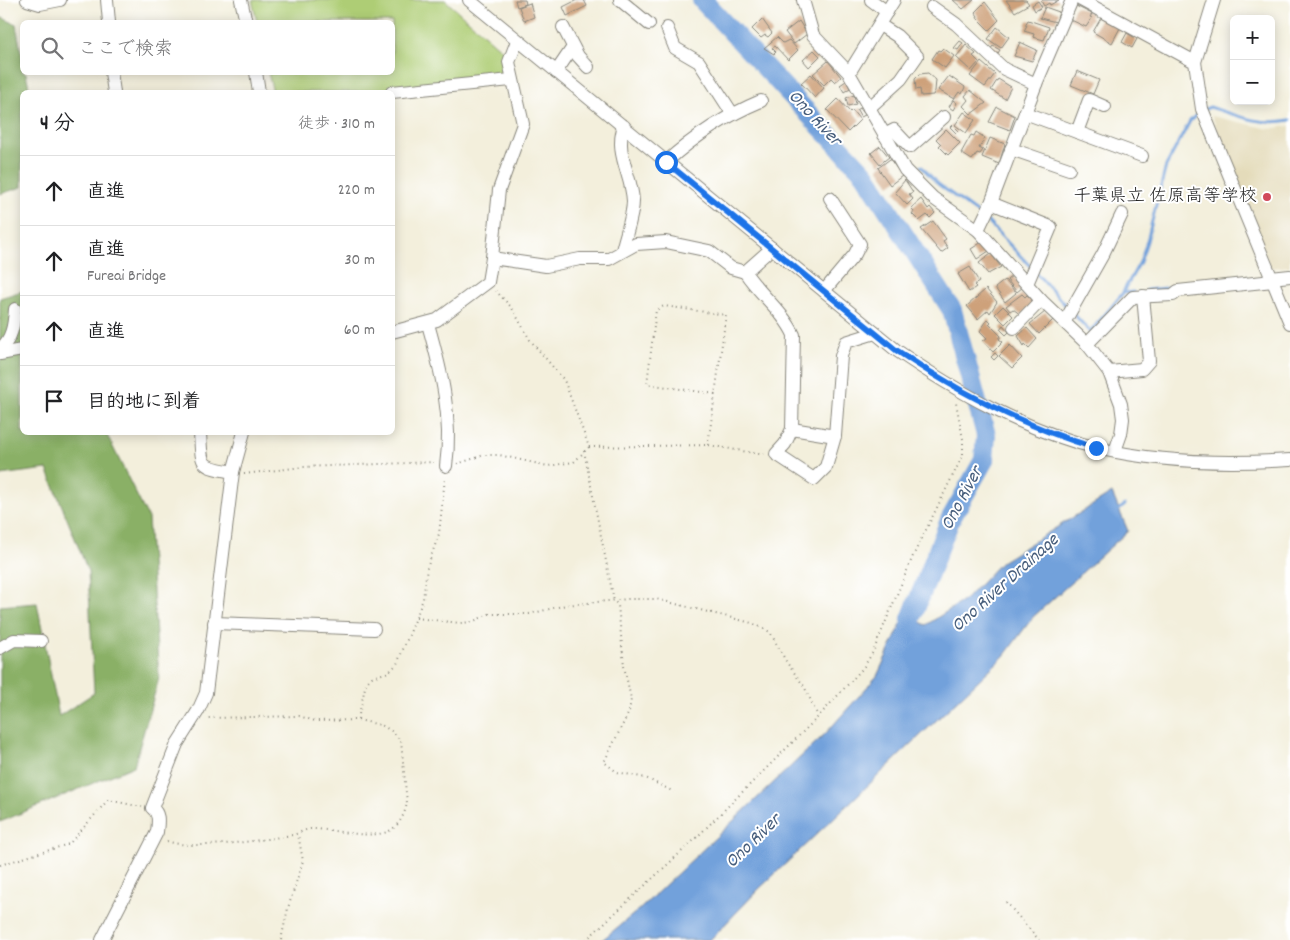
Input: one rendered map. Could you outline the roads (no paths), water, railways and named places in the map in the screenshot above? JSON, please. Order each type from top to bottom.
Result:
[{"type":"street","points":[[27,0],[40,4],[60,0]]},
{"type":"street","points":[[107,0],[109,20]]},
{"type":"street","points":[[242,0],[246,20]]},
{"type":"street","points":[[469,0],[896,350],[954,388],[999,412],[1060,436],[1115,452],[1192,462],[1290,460]]},
{"type":"street","points":[[620,0],[649,24]]},
{"type":"street","points":[[803,0],[813,35],[849,73],[905,170],[933,198],[982,222],[1040,300],[1065,321],[1087,344],[1109,372],[1121,404],[1123,418],[1121,434],[1115,452]]},
{"type":"street","points":[[871,0],[887,12]]},
{"type":"street","points":[[849,73],[894,0]]},
{"type":"street","points":[[982,222],[1036,84],[1072,0]]},
{"type":"street","points":[[1080,0],[1195,62]]},
{"type":"street","points":[[1214,0],[1195,62],[1203,111],[1290,323]]},
{"type":"street","points":[[932,8],[956,24],[1004,69],[1036,84]]},
{"type":"street","points":[[869,108],[901,79],[917,56],[897,36],[880,25]]},
{"type":"street","points":[[563,26],[578,56],[588,67]]},
{"type":"street","points":[[667,28],[675,48],[699,62],[732,113]]},
{"type":"street","points":[[395,331],[428,324],[437,320],[488,282],[499,190],[523,124],[511,80],[509,62],[517,40]]},
{"type":"street","points":[[556,72],[573,47]]},
{"type":"street","points":[[111,75],[114,90]]},
{"type":"street","points":[[256,75],[259,90]]},
{"type":"street","points":[[395,92],[511,80]]},
{"type":"street","points":[[1077,132],[1089,100],[1105,107]]},
{"type":"street","points":[[666,162],[688,142],[732,113],[761,101]]},
{"type":"street","points":[[1025,113],[1142,156]]},
{"type":"street","points":[[884,135],[894,130],[910,147],[944,117]]},
{"type":"street","points":[[622,251],[633,202],[620,150],[620,135],[624,126]]},
{"type":"street","points":[[1011,149],[1069,169]]},
{"type":"street","points":[[824,291],[855,254],[860,244],[830,198]]},
{"type":"street","points":[[991,203],[1051,227],[1027,284]]},
{"type":"street","points":[[1065,321],[1103,254],[1122,214]]},
{"type":"street","points":[[492,258],[546,266],[580,259],[609,259],[636,244],[666,242],[708,251],[731,268],[745,272],[755,288],[788,322],[794,335],[792,429],[785,444],[776,454],[814,479],[826,467],[835,436],[841,356],[846,342],[875,333]]},
{"type":"street","points":[[745,272],[772,248]]},
{"type":"street","points":[[1087,344],[1133,297],[1290,276]]},
{"type":"street","points":[[1109,372],[1142,370],[1149,361],[1143,296]]},
{"type":"street","points":[[1014,328],[1040,300]]},
{"type":"street","points":[[0,350],[10,337],[14,326],[15,309]]},
{"type":"street","points":[[428,324],[442,374],[449,444],[446,466]]},
{"type":"street","points":[[0,354],[20,350]]},
{"type":"street","points":[[792,429],[835,436]]},
{"type":"street","points":[[200,435],[202,459],[205,465],[233,472]]},
{"type":"street","points":[[102,940],[157,832],[158,818],[152,808],[177,744],[198,712],[206,693],[233,472],[243,435]]},
{"type":"street","points":[[214,623],[374,629]]},
{"type":"street","points":[[0,648],[14,640],[40,641]]},
{"type":"water","points":[[1112,493],[1128,531],[1033,617],[1004,656],[759,889],[710,940],[602,940],[641,908],[826,733],[877,676],[906,614],[926,625],[966,599],[1001,562]]},
{"type":"waterway","name":"Ono River","points":[[702,0],[865,174],[952,310],[986,435],[984,460],[950,520],[911,619],[910,644]]},
{"type":"waterway","points":[[1205,109],[1210,107],[1240,117],[1260,121],[1280,122],[1290,120]]},
{"type":"waterway","points":[[1123,292],[1140,262],[1166,166],[1190,121],[1199,112]]},
{"type":"waterway","points":[[921,166],[938,184],[981,216]]},
{"type":"waterway","points":[[986,220],[1030,266]]},
{"type":"waterway","points":[[1036,273],[1069,309]]},
{"type":"waterway","points":[[1147,290],[1175,287]]},
{"type":"waterway","points":[[1073,313],[1090,332],[1123,293],[1133,292]]},
{"type":"waterway","name":"Ono River Drainage","points":[[1116,512],[1125,505]]},
{"type":"place","name":"千葉県立 佐原高等学校","points":[[1267,197]]}]
